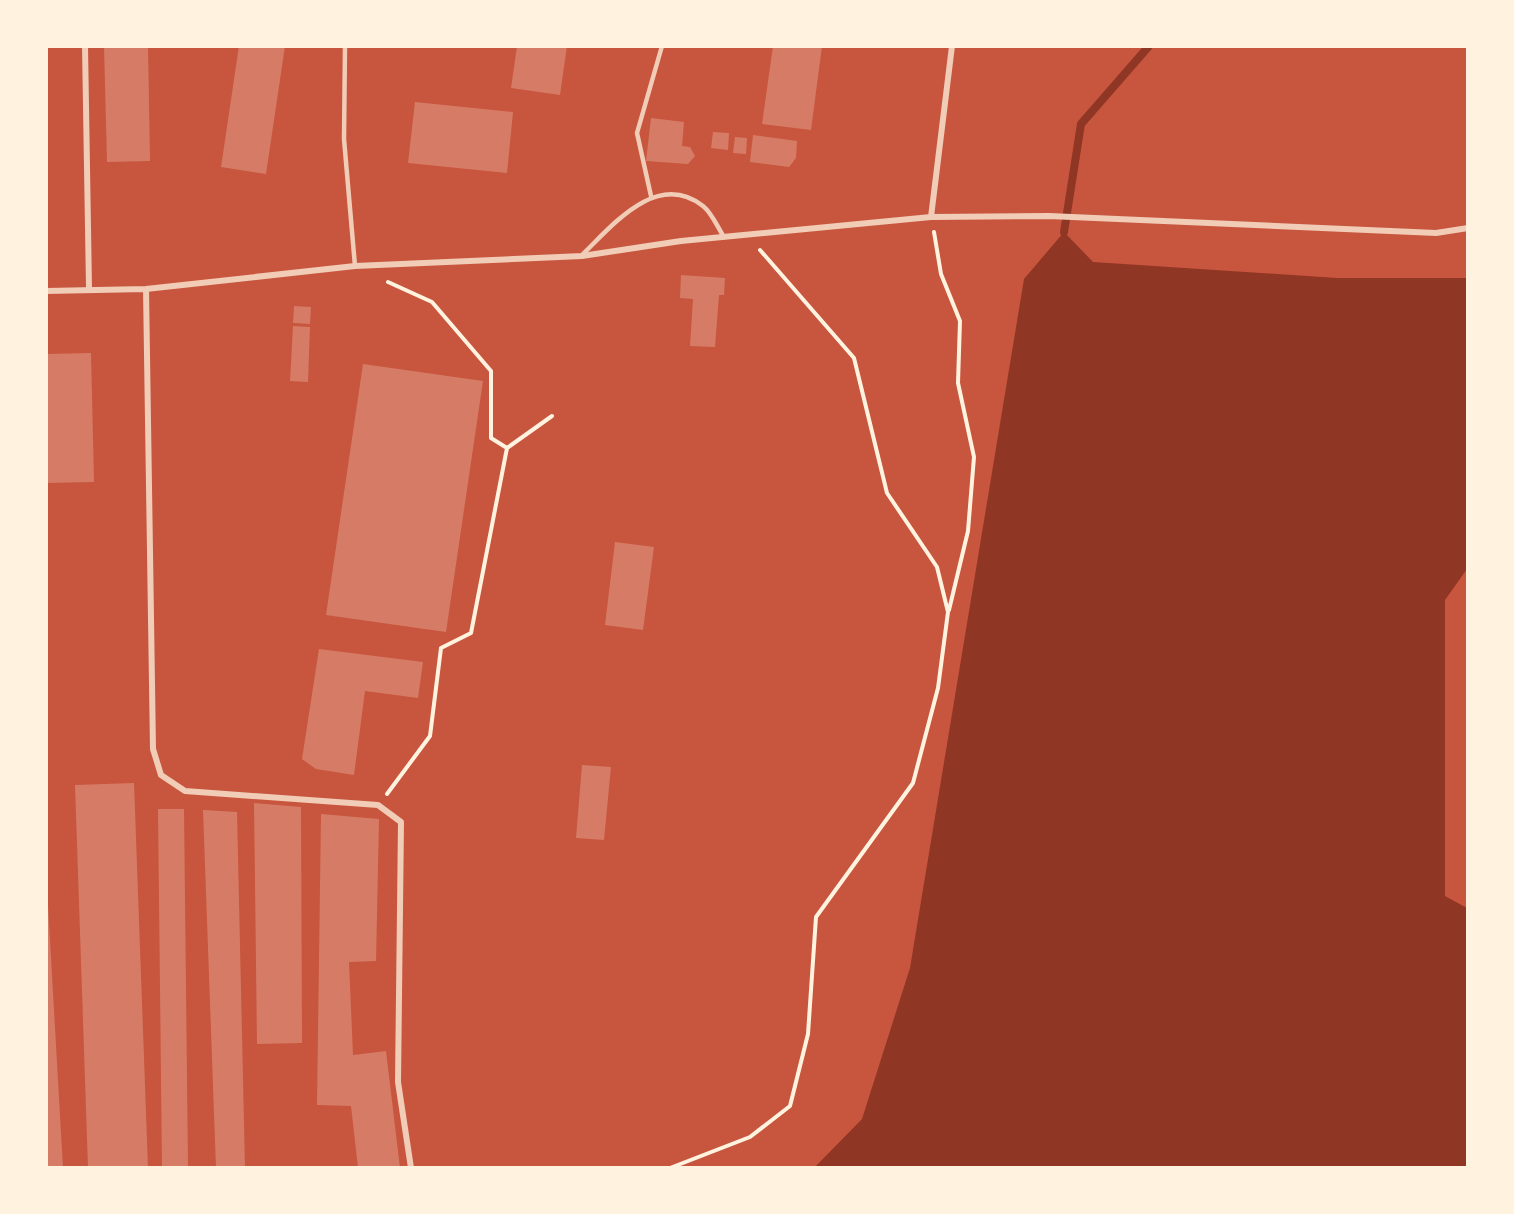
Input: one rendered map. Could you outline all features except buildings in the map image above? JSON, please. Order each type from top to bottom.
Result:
[{"type":"street","points":[[85,46],[89,288]]},
{"type":"street","points":[[931,217],[952,46]]},
{"type":"street","points":[[46,291],[89,288],[146,289],[355,266],[582,256],[724,237],[931,217],[1049,216],[1436,233],[1467,228]]},
{"type":"street","points":[[146,289],[153,749],[161,774],[184,791],[378,805],[401,822],[398,1082],[411,1167]]},
{"type":"lane","points":[[345,46],[344,139],[355,266]]},
{"type":"lane","points":[[651,196],[637,133],[662,46]]},
{"type":"lane","points":[[582,256],[622,215],[651,196],[681,195],[704,207],[724,237]]},
{"type":"path","points":[[669,1167],[750,1137],[790,1106],[808,1034],[816,916],[913,783],[938,688],[948,612],[968,531],[974,457],[958,383],[960,321],[941,274],[931,217]]},
{"type":"path","points":[[747,236],[854,358],[887,493],[936,567],[948,612]]},
{"type":"path","points":[[384,280],[432,302],[491,371],[491,438],[507,448]]},
{"type":"path","points":[[378,805],[430,736],[441,648],[471,633],[507,448],[552,416]]},
{"type":"shaded area","points":[[1064,232],[1093,262],[1337,278],[1467,278],[1467,569],[1445,600],[1445,896],[1467,908],[1467,1167],[815,1167],[862,1119],[910,968],[1024,279]]},
{"type":"waterway","points":[[1064,232],[1081,124],[1149,46]]}]
